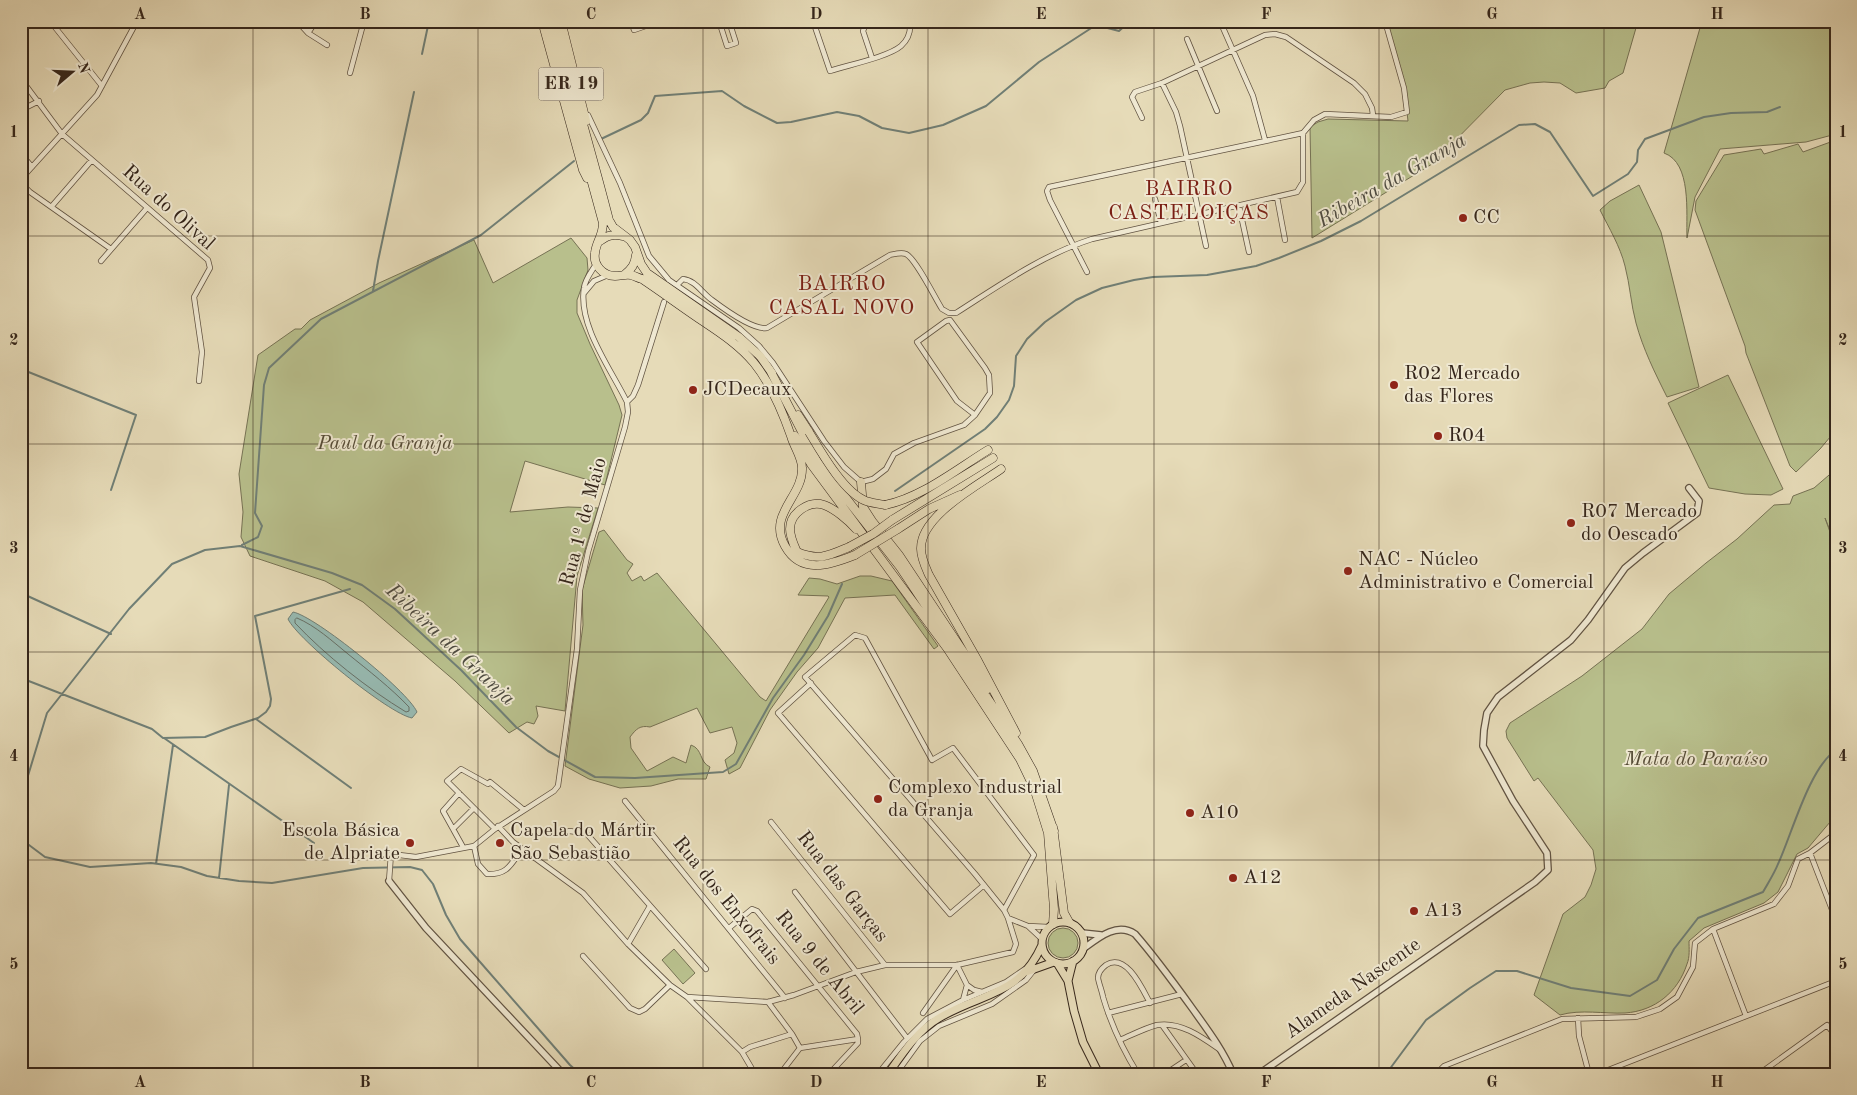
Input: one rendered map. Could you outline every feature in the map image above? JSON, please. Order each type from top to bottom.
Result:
[{"type":"highway","points":[[542,21],[583,170],[596,198]]},
{"type":"highway","points":[[548,21],[603,223],[603,231],[594,256],[596,264],[608,275],[616,276],[630,270],[635,263],[636,255]]},
{"type":"highway","name":"ER 19","points":[[555,21],[577,106],[591,147],[609,220],[613,228],[623,236]]},
{"type":"highway","points":[[561,21],[583,105],[591,147]]},
{"type":"highway","points":[[600,241],[607,236],[615,234],[630,240],[636,255],[647,273],[739,337],[760,356],[828,463],[846,486],[865,501],[885,505],[901,502],[988,450]]},
{"type":"highway","points":[[624,274],[642,279],[734,342],[753,362],[772,388],[800,456],[802,469],[797,487],[783,511],[780,537],[786,548],[804,564],[821,566],[832,564],[854,555],[929,509],[968,492]]},
{"type":"highway","points":[[770,370],[817,461],[900,567],[1018,744],[1033,771],[1054,831]]},
{"type":"highway","points":[[786,421],[811,464],[884,560],[952,656],[1020,759],[1034,788],[1048,833],[1054,909],[1051,926]]},
{"type":"highway","points":[[884,560],[852,524],[825,506],[810,505],[802,508],[796,515],[790,528],[797,552],[810,557],[822,558],[849,547],[873,534],[892,520],[993,458]]},
{"type":"highway","points":[[1001,470],[968,492],[936,517],[925,532],[920,547],[922,560],[978,660],[1043,788],[1050,806],[1064,913],[1069,922]]},
{"type":"highway","points":[[861,482],[863,507],[899,555],[1016,733]]},
{"type":"main road","points":[[888,1074],[921,1032],[939,1018],[1002,990],[1032,968],[1056,962],[1068,963],[1078,958],[1084,943],[1082,932],[1069,922],[1051,926],[1042,942],[1032,968]]},
{"type":"main road","points":[[1042,942],[1044,952],[1056,962],[1068,981],[1083,1042],[1099,1074]]},
{"type":"main road","points":[[1068,981],[1073,961]]},
{"type":"street","points":[[21,24],[24,21]]},
{"type":"street","points":[[50,21],[102,86]]},
{"type":"street","points":[[21,178],[97,95],[137,21]]},
{"type":"street","points":[[297,21],[308,33],[327,45]]},
{"type":"street","points":[[308,33],[316,21]]},
{"type":"street","points":[[350,73],[364,21]]},
{"type":"street","points":[[438,21],[452,21]]},
{"type":"street","points":[[631,21],[634,30],[660,21]]},
{"type":"street","points":[[719,21],[727,46],[736,43],[729,21]]},
{"type":"street","points":[[813,21],[830,70],[872,58],[900,46],[909,36],[910,21]]},
{"type":"street","points":[[867,21],[863,31],[872,58]]},
{"type":"street","points":[[1220,21],[1253,96],[1265,140]]},
{"type":"street","points":[[1087,272],[1050,200],[1047,191],[1049,187],[1303,133],[1314,120],[1326,114],[1391,117],[1407,112],[1404,88],[1385,21]]},
{"type":"street","points":[[1142,118],[1132,97],[1135,92],[1162,83],[1233,49],[1270,34],[1280,34],[1286,37],[1354,83],[1365,94],[1372,108],[1372,115]]},
{"type":"street","points":[[1187,39],[1217,111]]},
{"type":"street","name":"Rua do Olival","points":[[21,78],[62,134],[208,260],[210,268],[194,297],[202,352],[199,381]]},
{"type":"street","points":[[1162,83],[1176,112],[1206,246]]},
{"type":"street","points":[[21,110],[39,101]]},
{"type":"street","points":[[583,105],[620,183],[649,256],[669,280],[739,328],[760,346],[824,441],[844,467],[861,482],[873,479],[886,469],[894,454],[914,443],[964,425],[976,415],[990,394],[989,375],[950,320],[946,321],[917,342],[957,401],[976,415]]},
{"type":"street","points":[[676,284],[683,279],[688,280],[711,299],[761,329],[768,328],[890,255],[898,253],[906,254],[914,262],[942,309],[949,313],[956,313],[1044,258],[1073,245],[1297,192],[1303,182],[1303,133]]},
{"type":"street","points":[[21,154],[32,167]]},
{"type":"street","points":[[52,206],[92,161]]},
{"type":"street","points":[[21,183],[30,192],[112,249]]},
{"type":"street","points":[[1277,197],[1285,240]]},
{"type":"street","points":[[1155,199],[1161,223]]},
{"type":"street","points":[[1239,206],[1249,252]]},
{"type":"street","points":[[101,261],[147,208]]},
{"type":"street","points":[[596,264],[584,287],[584,308],[587,322],[627,402],[633,396],[638,385],[664,302]]},
{"type":"street","points":[[584,293],[594,281],[608,275]]},
{"type":"street","name":"Rua 1º de Maio","points":[[496,827],[554,792],[558,786],[577,649],[580,590],[588,552],[628,412],[627,402]]},
{"type":"street","name":"Alameda Nascente","points":[[1259,1074],[1535,882],[1548,870],[1547,853],[1513,801],[1483,746],[1487,713],[1498,696],[1571,640],[1588,620],[1625,568],[1642,553],[1697,513],[1699,502],[1689,488]]},
{"type":"street","points":[[687,996],[768,1002],[785,998],[856,972],[885,965],[956,965],[1013,952],[1016,944],[1004,910],[806,677],[855,635],[865,638],[932,760],[953,748],[1034,855],[1004,910]]},
{"type":"street","points":[[811,683],[778,713],[784,721],[950,914],[984,885]]},
{"type":"street","points":[[524,810],[490,782],[488,784],[461,769],[447,781],[474,808],[513,842],[583,892],[628,944],[670,985],[687,996],[742,1052],[755,1074]]},
{"type":"street","points":[[459,793],[443,811],[464,847]]},
{"type":"street","name":"Rua dos Enxofrais","points":[[625,801],[785,998]]},
{"type":"street","points":[[453,830],[474,808]]},
{"type":"street","name":"Rua das Garças","points":[[771,822],[885,965]]},
{"type":"street","points":[[496,827],[474,846],[416,857],[391,854],[389,881],[426,928],[563,1074]]},
{"type":"street","points":[[569,831],[586,833],[706,969]]},
{"type":"street","points":[[1441,1071],[1444,1066],[1553,1022],[1578,1018],[1636,1017],[1660,1009],[1677,997],[1694,967],[1695,943],[1713,928],[1774,904],[1788,886],[1798,859],[1810,853],[1836,833]]},
{"type":"street","points":[[474,846],[478,864],[487,874],[498,874],[506,871],[522,849]]},
{"type":"street","points":[[1810,853],[1836,920]]},
{"type":"street","points":[[795,892],[907,1038]]},
{"type":"street","points":[[628,944],[650,906]]},
{"type":"street","name":"Rua 9 de Abril","points":[[729,928],[752,909],[757,911],[858,1034],[858,1039]]},
{"type":"street","points":[[1008,918],[1028,926],[1051,926]]},
{"type":"street","points":[[1028,926],[1042,942]]},
{"type":"street","points":[[1713,928],[1746,1016]]},
{"type":"street","points":[[1083,948],[1103,935],[1117,930],[1128,930],[1136,934],[1182,994],[1221,1050],[1231,1073]]},
{"type":"street","points":[[1082,932],[1103,935]]},
{"type":"street","points":[[584,956],[630,1008],[639,1012],[645,1009],[670,985]]},
{"type":"street","points":[[1138,1074],[1108,1013],[1098,975],[1104,967],[1115,962],[1125,965],[1150,1002]]},
{"type":"street","points":[[956,965],[967,985],[974,990],[984,992]]},
{"type":"street","points":[[923,1014],[956,965]]},
{"type":"street","points":[[878,1074],[907,1038],[927,1019],[1032,968]]},
{"type":"street","points":[[896,1074],[920,1041],[939,1026],[992,1004],[1026,980],[1032,968]]},
{"type":"street","points":[[1598,1074],[1836,981]]},
{"type":"street","points":[[963,1000],[967,985]]},
{"type":"street","points":[[1108,1013],[1182,994]]},
{"type":"street","points":[[768,1002],[800,1048]]},
{"type":"street","points":[[1578,1018],[1579,1036],[1590,1074]]},
{"type":"street","points":[[1120,1040],[1162,1025],[1182,1028],[1200,1035],[1221,1050]]},
{"type":"street","points":[[1162,1025],[1197,1074]]},
{"type":"street","points":[[1759,1074],[1827,1025],[1836,1036]]},
{"type":"street","points":[[742,1052],[750,1047],[792,1034]]},
{"type":"street","points":[[780,1074],[800,1048],[858,1039],[858,1043],[829,1074]]},
{"type":"street","points":[[1165,1074],[1186,1060]]},
{"type":"green space","points":[[1383,21],[1638,21],[1623,73],[1609,81],[1605,88],[1576,93],[1560,83],[1544,82],[1530,83],[1505,90],[1432,164],[1312,238],[1310,127],[1328,119],[1408,121],[1404,86]]},
{"type":"green space","points":[[1702,21],[1836,21],[1836,134],[1806,142],[1720,149],[1695,197],[1687,238],[1687,203],[1683,178],[1673,158],[1664,153]]},
{"type":"green space","points":[[1836,140],[1836,430],[1820,449],[1796,472],[1790,466],[1746,353],[1695,210],[1696,201],[1724,155],[1761,149],[1764,154],[1798,144],[1803,152]]},
{"type":"green space","points":[[1639,185],[1661,232],[1699,387],[1667,397],[1639,333],[1623,259],[1600,210],[1610,201]]},
{"type":"green space","name":"Paul da Granja","points":[[571,238],[587,258],[588,270],[577,300],[577,313],[622,415],[605,485],[525,461],[510,512],[568,507],[598,508],[577,576],[565,711],[536,706],[538,716],[534,724],[527,722],[509,733],[455,681],[363,602],[325,581],[250,556],[241,537],[243,512],[239,474],[258,355],[295,329],[301,329],[310,320],[379,283],[474,240],[493,283]]},
{"type":"green space","points":[[1728,375],[1783,489],[1771,495],[1745,494],[1709,488],[1668,403]]},
{"type":"green space","name":"Mata do Paraíso","points":[[1836,469],[1836,545],[1825,518],[1836,549],[1836,815],[1808,848],[1797,854],[1778,892],[1764,903],[1704,928],[1689,941],[1689,958],[1683,974],[1678,983],[1664,998],[1646,1008],[1625,1013],[1576,1012],[1560,1015],[1534,995],[1563,914],[1585,897],[1591,885],[1596,869],[1593,850],[1538,778],[1534,781],[1507,738],[1506,731],[1510,723],[1582,676],[1642,629],[1669,594],[1737,539],[1774,505],[1790,504],[1793,496],[1814,488]]},
{"type":"green space","points":[[604,530],[627,560],[633,564],[627,573],[632,581],[641,576],[644,581],[657,573],[760,697],[766,701],[829,597],[798,595],[809,578],[837,584],[860,576],[871,576],[892,581],[938,646],[934,649],[895,595],[845,598],[818,648],[797,672],[770,710],[740,768],[729,774],[725,760],[734,753],[737,743],[732,727],[710,733],[697,708],[650,727],[638,728],[630,737],[631,748],[647,771],[673,757],[686,763],[691,745],[697,749],[704,762],[710,767],[706,779],[678,779],[651,786],[620,788],[589,779],[565,766],[583,625],[582,590],[599,532]]},
{"type":"green space","points":[[1063,928],[1074,932],[1078,943],[1074,954],[1063,958],[1052,954],[1048,943],[1052,932]]},
{"type":"green space","points":[[674,949],[695,973],[683,984],[662,960]]},
{"type":"water","points":[[293,612],[320,626],[380,672],[410,702],[417,712],[412,718],[384,704],[325,658],[295,629],[288,619]]},
{"type":"waterway","points":[[422,54],[429,21]]},
{"type":"waterway","points":[[601,139],[641,120],[648,113],[655,96],[722,91],[744,106],[777,123],[791,122],[837,112],[859,116],[882,128],[909,133],[943,125],[986,106],[1039,62],[1096,25],[1119,31],[1130,21]]},
{"type":"waterway","points":[[373,291],[414,92]]},
{"type":"waterway","name":"Ribeira da Granja","points":[[895,491],[985,429],[997,417],[1009,400],[1014,386],[1016,356],[1027,339],[1045,322],[1076,300],[1102,288],[1153,277],[1207,275],[1256,266],[1279,258],[1321,241],[1361,221],[1519,125],[1535,124],[1550,132],[1593,196],[1628,174],[1637,162],[1638,150],[1645,139],[1704,117],[1731,113],[1767,112],[1780,107]]},
{"type":"waterway","points":[[242,545],[258,537],[262,526],[255,513],[264,385],[269,368],[321,319],[481,235],[574,161]]},
{"type":"waterway","points":[[21,369],[136,415],[111,490]]},
{"type":"waterway","name":"Ribeira da Granja","points":[[21,790],[27,779],[47,713],[129,609],[172,564],[205,550],[240,546],[332,573],[362,585],[395,609],[461,670],[516,727],[548,751],[595,777],[635,778],[723,772],[736,764],[773,698],[804,655],[828,616],[842,584]]},
{"type":"waterway","points":[[21,678],[152,729],[163,738],[205,737],[258,718],[270,706],[271,699],[255,616],[350,589]]},
{"type":"waterway","points":[[21,593],[111,634]]},
{"type":"waterway","points":[[256,719],[351,788]]},
{"type":"waterway","points":[[164,738],[314,843]]},
{"type":"waterway","points":[[156,864],[173,745]]},
{"type":"waterway","points":[[1386,1074],[1426,1020],[1496,971],[1517,971],[1571,988],[1630,996],[1657,980],[1674,949],[1698,918],[1763,892],[1776,868],[1809,786],[1826,759],[1836,750]]},
{"type":"waterway","points":[[219,878],[229,785]]},
{"type":"waterway","points":[[21,839],[45,857],[90,867],[151,863],[181,867],[207,876],[239,881],[272,883],[363,868],[410,867],[422,870],[433,884],[446,915],[460,939],[580,1074]]},
{"type":"place","name":"CC","points":[[1463,218]]},
{"type":"place","name":"R02 Mercado das Flores","points":[[1394,385]]},
{"type":"place","name":"JCDecaux","points":[[693,390]]},
{"type":"place","name":"R04","points":[[1438,436]]},
{"type":"place","name":"R07 Mercado do Oescado","points":[[1571,523]]},
{"type":"place","name":"NAC - Núcleo Administrativo e Comercial","points":[[1348,571]]},
{"type":"place","name":"Complexo Industrial da Granja","points":[[878,799]]},
{"type":"place","name":"A10","points":[[1190,813]]},
{"type":"place","name":"Escola Básica de Alpriate","points":[[410,843]]},
{"type":"place","name":"Capela do Mártir São Sebastião","points":[[500,843]]},
{"type":"place","name":"A12","points":[[1233,878]]},
{"type":"place","name":"A13","points":[[1414,911]]},
{"type":"district","name":"BAIRRO CASTELOIÇAS","points":[[1189,201]]},
{"type":"district","name":"BAIRRO CASAL NOVO","points":[[842,296]]}]
